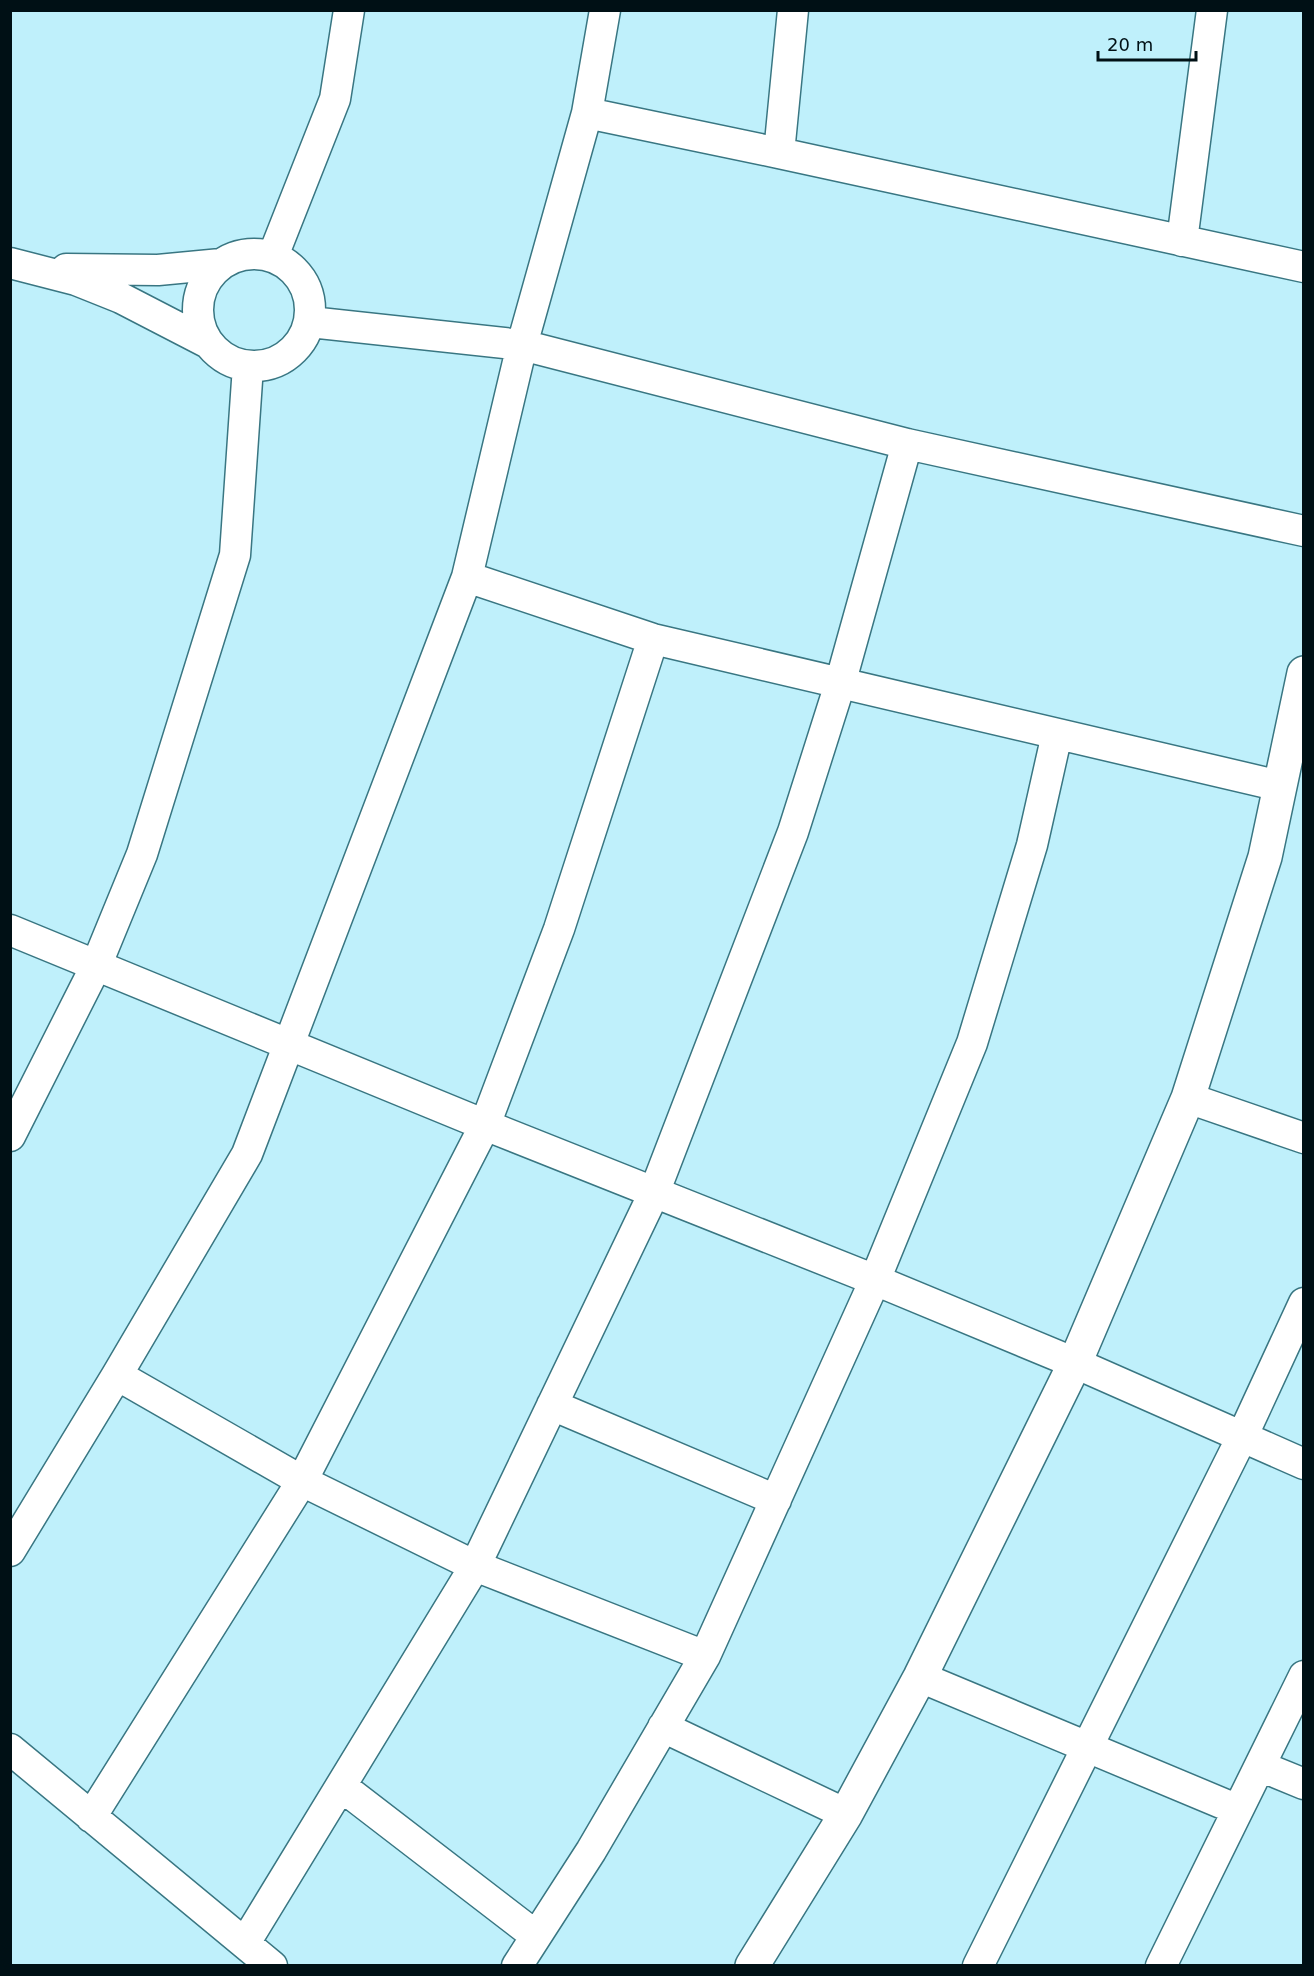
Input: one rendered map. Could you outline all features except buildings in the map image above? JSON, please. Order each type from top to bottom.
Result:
[{"type":"street","points":[[273,256],[335,99],[349,10]]},
{"type":"street","points":[[10,1551],[247,1154],[467,577],[522,345],[587,113],[605,10]]},
{"type":"street","points":[[779,153],[793,10]]},
{"type":"street","points":[[1182,241],[1212,10]]},
{"type":"street","points":[[587,113],[1304,267]]},
{"type":"street","points":[[255,253],[273,256],[288,264],[299,275],[307,289],[311,306],[310,322],[304,337],[294,350],[280,360],[265,366],[248,366],[226,358],[208,343],[121,298],[76,280],[20,265],[94,270],[158,270],[220,264],[237,256],[255,253]]},
{"type":"street","points":[[208,343],[199,323],[198,301],[206,280],[220,264]]},
{"type":"street","points":[[310,322],[522,345],[907,444],[1304,531]]},
{"type":"street","points":[[10,1136],[96,966],[142,854],[235,555],[248,366]]},
{"type":"street","points":[[245,1943],[475,1566],[654,1193],[793,832],[840,684],[907,444]]},
{"type":"street","points":[[467,577],[653,639],[1280,786]]},
{"type":"street","points":[[91,1817],[302,1481],[485,1125],[559,929],[653,639]]},
{"type":"street","points":[[752,1965],[846,1814],[920,1677],[1075,1364],[1188,1098],[1265,856],[1304,673]]},
{"type":"street","points":[[517,1965],[591,1851],[705,1656],[875,1280],[972,1043],[1032,845],[1057,734]]},
{"type":"street","points":[[10,930],[485,1125],[875,1280],[1304,1464]]},
{"type":"street","points":[[1188,1098],[1304,1138]]},
{"type":"street","points":[[978,1965],[1242,1437],[1304,1303]]},
{"type":"street","points":[[117,1375],[302,1481],[475,1566],[705,1656]]},
{"type":"street","points":[[552,1405],[776,1500]]},
{"type":"street","points":[[1161,1965],[1304,1676]]},
{"type":"street","points":[[920,1677],[1238,1810]]},
{"type":"street","points":[[663,1727],[846,1814]]},
{"type":"street","points":[[10,1749],[272,1965]]},
{"type":"street","points":[[1260,1766],[1304,1784]]},
{"type":"street","points":[[341,1786],[536,1936]]}]
